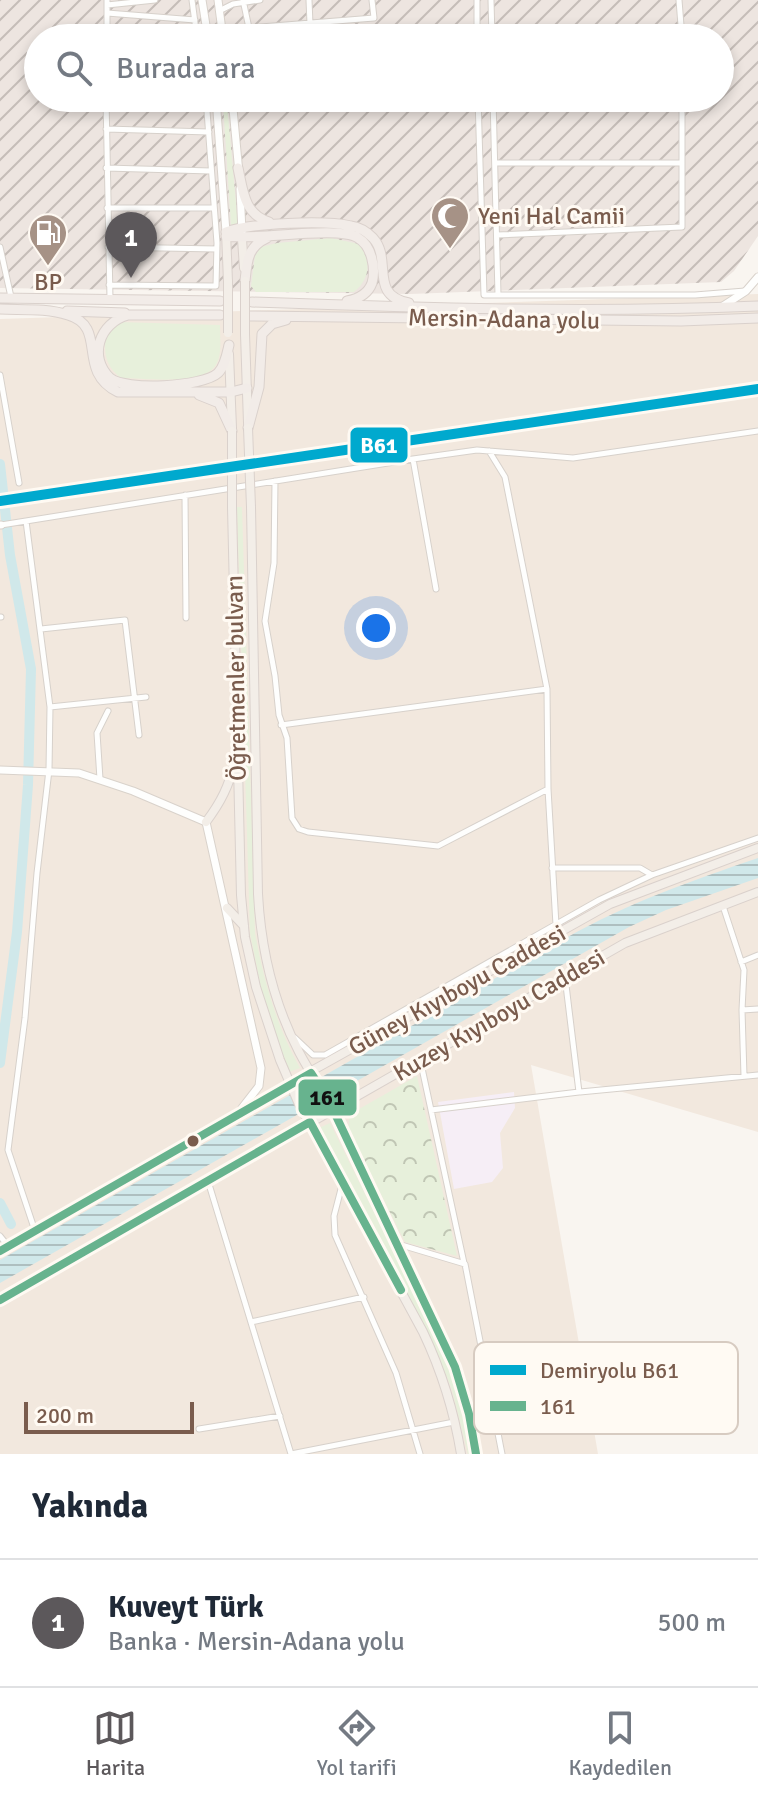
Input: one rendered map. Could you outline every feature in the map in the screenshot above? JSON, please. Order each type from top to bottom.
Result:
[{"type":"highway","points":[[238,168],[248,208],[255,216],[266,222],[288,224]]},
{"type":"highway","points":[[226,234],[242,226],[349,225],[361,229],[376,243],[381,253],[384,283],[394,297],[404,302],[448,308]]},
{"type":"highway","points":[[226,234],[242,239],[274,235],[348,234],[358,237],[371,254],[371,284],[356,300],[288,303]]},
{"type":"highway","points":[[245,281],[247,258],[252,248],[274,235]]},
{"type":"highway","points":[[5,298],[220,301]]},
{"type":"highway","name":"Mersin-Adana yolu","points":[[252,302],[448,308],[758,306]]},
{"type":"highway","points":[[0,309],[220,315],[128,315],[108,324],[102,333],[101,358],[103,368],[119,383],[205,381],[218,373],[229,345]]},
{"type":"highway","points":[[0,309],[67,314],[79,319],[90,334],[94,369],[106,386],[118,392],[231,392],[247,388]]},
{"type":"highway","name":"Mersin-Adana yolu","points":[[250,316],[681,321],[758,318]]},
{"type":"highway","points":[[248,428],[259,387],[264,331],[278,322],[322,317]]},
{"type":"highway","points":[[184,393],[206,396],[219,403],[232,431]]},
{"type":"main road","points":[[202,0],[206,24]]},
{"type":"main road","points":[[219,0],[221,24]]},
{"type":"main road","points":[[217,112],[226,234]]},
{"type":"main road","points":[[233,112],[242,239]]},
{"type":"main road","name":"Öğretmenler bulvarı","points":[[226,234],[244,926],[263,1015],[291,1087],[308,1117]]},
{"type":"main road","name":"Öğretmenler bulvarı","points":[[242,239],[261,935],[270,977],[289,1031],[332,1109]]},
{"type":"main road","points":[[721,307],[746,291],[758,277]]},
{"type":"main road","points":[[206,822],[230,784],[238,748]]},
{"type":"main road","points":[[2,771],[79,773],[181,809],[206,822],[261,1076],[249,1102],[225,1122]]},
{"type":"main road","name":"Güney Kıyıboyu Caddesi","points":[[4,1248],[610,904],[758,848]]},
{"type":"main road","name":"Kuzey Kıyıboyu Caddesi","points":[[0,1300],[207,1180],[308,1117],[332,1109],[625,943],[758,892]]},
{"type":"main road","points":[[227,908],[244,926]]},
{"type":"main road","points":[[332,1109],[455,1367],[469,1414],[476,1454]]},
{"type":"main road","points":[[308,1117],[441,1370],[461,1454]]},
{"type":"street","points":[[107,6],[155,0]]},
{"type":"street","points":[[192,0],[195,24]]},
{"type":"street","points":[[219,11],[244,1],[260,0]]},
{"type":"street","points":[[309,0],[310,24],[374,18],[372,0]]},
{"type":"street","points":[[477,0],[477,24]]},
{"type":"street","points":[[491,0],[492,24]]},
{"type":"street","points":[[679,0],[681,24]]},
{"type":"street","points":[[244,1],[248,24]]},
{"type":"street","points":[[107,6],[195,20]]},
{"type":"street","points":[[106,112],[110,300]]},
{"type":"street","points":[[109,285],[216,286],[217,249],[207,112]]},
{"type":"street","points":[[478,112],[484,295],[695,295],[746,291]]},
{"type":"street","points":[[493,112],[498,295]]},
{"type":"street","points":[[497,235],[682,227],[682,112]]},
{"type":"street","points":[[106,129],[209,132]]},
{"type":"street","points":[[495,163],[682,163]]},
{"type":"street","points":[[106,168],[211,171]]},
{"type":"street","points":[[107,208],[214,208]]},
{"type":"street","points":[[0,247],[5,298]]},
{"type":"street","points":[[108,247],[217,249]]},
{"type":"street","points":[[0,375],[19,483]]},
{"type":"street","points":[[1,525],[477,450],[573,458],[758,431]]},
{"type":"street","points":[[489,451],[505,477],[547,689],[548,789],[556,935]]},
{"type":"street","points":[[413,459],[436,589]]},
{"type":"street","points":[[275,481],[274,563],[265,621],[281,725],[287,738],[295,825],[303,831],[438,846],[548,789]]},
{"type":"street","points":[[185,495],[186,618]]},
{"type":"street","points":[[26,521],[50,707],[25,1018],[8,1150],[35,1231]]},
{"type":"street","points":[[41,629],[125,620],[139,735]]},
{"type":"street","points":[[253,622],[265,621]]},
{"type":"street","points":[[281,725],[547,689]]},
{"type":"street","points":[[50,707],[146,697]]},
{"type":"street","points":[[100,779],[97,733],[108,711]]},
{"type":"street","points":[[289,1031],[313,1055],[325,1055],[599,900],[652,875],[758,838]]},
{"type":"street","points":[[552,868],[640,868],[652,875]]},
{"type":"street","points":[[723,905],[744,974],[744,1076]]},
{"type":"street","points":[[741,962],[758,955]]},
{"type":"street","points":[[565,977],[579,1092]]},
{"type":"street","points":[[742,1010],[758,1009]]},
{"type":"street","points":[[420,1059],[480,1342]]},
{"type":"street","points":[[431,1110],[758,1075]]},
{"type":"street","points":[[207,1180],[291,1454],[455,1421]]},
{"type":"street","points":[[343,1183],[334,1216],[334,1231],[396,1373],[420,1454]]},
{"type":"street","points":[[0,1236],[4,1248]]},
{"type":"street","points":[[397,1244],[465,1264]]},
{"type":"street","points":[[251,1322],[364,1297]]},
{"type":"street","points":[[199,1429],[280,1416]]},
{"type":"street","points":[[498,1434],[502,1454]]},
{"type":"shaded area","points":[[0,0],[758,0],[758,236],[734,271],[721,282],[410,294],[0,288]]},
{"type":"shaded area","points":[[758,294],[758,1132],[531,1065],[579,1342],[474,1342],[474,1434],[595,1434],[598,1454],[0,1454],[0,319]]},
{"type":"shaded area","points":[[514,1092],[515,1108],[500,1133],[503,1168],[492,1182],[454,1189],[438,1102]]},
{"type":"green space","points":[[224,112],[228,112],[238,225],[231,225]]},
{"type":"green space","points":[[331,238],[359,244],[366,257],[364,281],[354,292],[256,292],[251,286],[255,256],[261,247]]},
{"type":"green space","points":[[118,322],[220,325],[217,363],[211,371],[188,378],[121,378],[111,368],[105,351],[107,330]]},
{"type":"green space","points":[[237,507],[242,507],[255,933],[272,1002],[300,1068],[289,1072],[264,1003],[250,933]]},
{"type":"green space","points":[[417,1076],[457,1256],[405,1242],[349,1131],[352,1113]]},
{"type":"green space","points":[[330,1123],[448,1362],[467,1421],[473,1454],[468,1454],[452,1390],[431,1338],[319,1128]]},
{"type":"water","points":[[758,858],[758,878],[666,910],[629,927],[0,1283],[0,1260],[589,925],[636,903]]},
{"type":"waterway","points":[[0,464],[10,555],[31,669],[28,785],[17,932],[0,1063]]},
{"type":"waterway","points":[[0,1203],[11,1224]]},
{"type":"rail line","name":"B61","points":[[0,501],[758,389]]},
{"type":"transit line","name":"161","points":[[0,1251],[311,1073],[328,1099],[455,1367],[469,1414],[476,1454]]},
{"type":"transit line","name":"161","points":[[0,1300],[310,1122],[401,1290]]},
{"type":"place","name":"Yeni Hal Camii","points":[[450,250]]},
{"type":"place","name":"BP","points":[[48,267]]},
{"type":"place","name":"Kuveyt Türk","points":[[131,278]]}]
